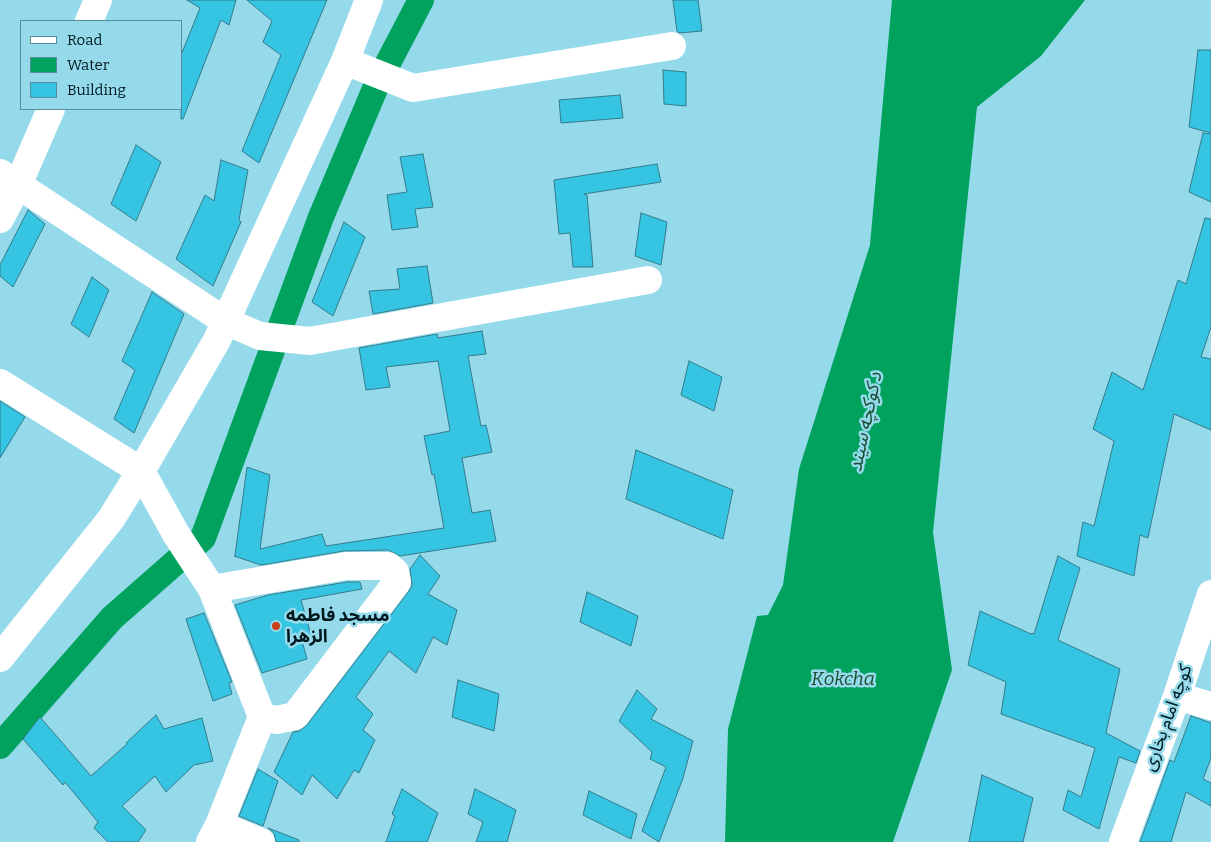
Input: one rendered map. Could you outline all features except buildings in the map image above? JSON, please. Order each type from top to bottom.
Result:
[{"type":"street","points":[[88,20],[98,0]]},
{"type":"street","points":[[0,658],[111,518],[141,471],[217,340],[345,61],[369,0]]},
{"type":"street","points":[[345,61],[413,88],[672,46]]},
{"type":"street","points":[[0,219],[9,179],[50,110]]},
{"type":"street","points":[[9,179],[225,321],[260,336],[310,341],[648,280]]},
{"type":"street","points":[[0,383],[141,471],[176,534],[212,589],[262,716],[215,834],[261,842]]},
{"type":"street","points":[[212,589],[346,566],[388,566],[395,572],[398,582],[295,716],[277,720],[262,716]]},
{"type":"street","name":"کوچه امام بخاری","points":[[1123,842],[1177,696],[1211,594]]},
{"type":"street","points":[[1177,696],[1211,706]]},
{"type":"water","name":"Kokcha","points":[[892,0],[1085,0],[1041,56],[977,107],[933,532],[952,670],[893,842],[725,842],[728,729],[757,616],[768,615],[783,585],[799,469],[870,245]]},
{"type":"waterway","points":[[0,746],[112,618],[203,538],[321,217],[377,84],[421,0]]},
{"type":"place","name":"مسجد فاطمه الزهرا","points":[[276,626]]},
{"type":"water label","name":"د کوکچه سیند","points":[[866,422]]}]
